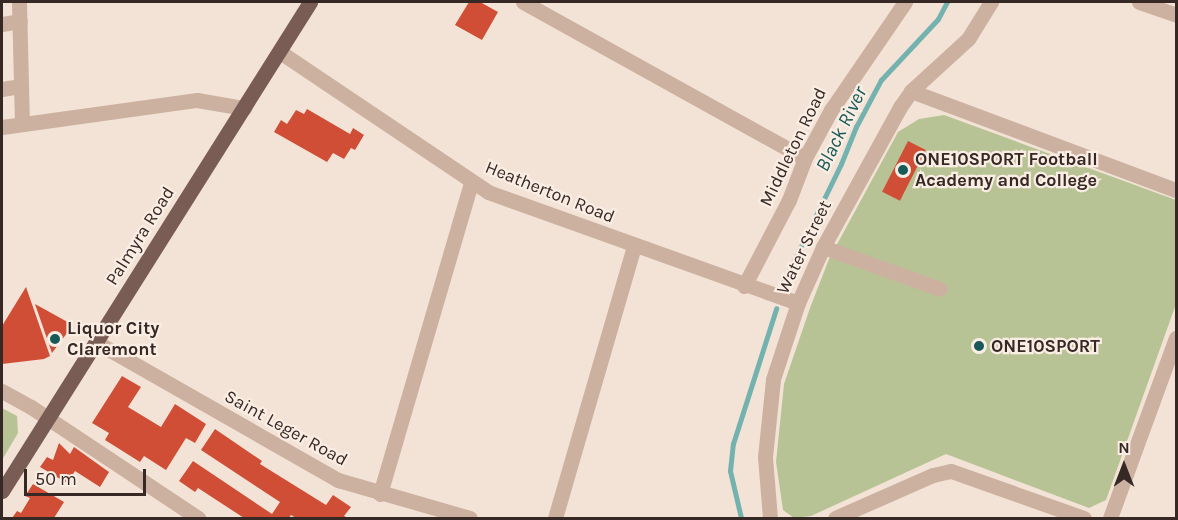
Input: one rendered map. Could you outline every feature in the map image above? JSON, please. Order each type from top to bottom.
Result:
[{"type":"main road","name":"Palmyra Road","points":[[2,491],[310,2]]},
{"type":"street","points":[[19,2],[22,124]]},
{"type":"street","points":[[523,2],[805,158]]},
{"type":"street","name":"Middleton Road","points":[[744,286],[789,200],[805,158],[840,95],[905,2]]},
{"type":"street","name":"Water Street","points":[[770,519],[765,457],[772,379],[798,303],[823,247],[911,91],[969,39],[991,2]]},
{"type":"street","points":[[1139,2],[1176,15]]},
{"type":"street","points":[[2,24],[20,21]]},
{"type":"street","name":"Heatherton Road","points":[[280,52],[488,192],[744,286],[798,303]]},
{"type":"street","points":[[2,89],[20,86]]},
{"type":"street","points":[[911,91],[1176,190]]},
{"type":"street","points":[[2,127],[197,100],[244,108]]},
{"type":"street","points":[[380,494],[471,182]]},
{"type":"street","points":[[555,519],[634,246]]},
{"type":"street","points":[[823,247],[940,289]]},
{"type":"street","points":[[1110,519],[1170,373],[1176,338]]},
{"type":"street","name":"Saint Leger Road","points":[[96,342],[338,480],[470,519]]},
{"type":"street","points":[[2,391],[48,418],[198,519]]},
{"type":"street","points":[[835,519],[933,475],[951,471],[1084,519]]},
{"type":"green space","name":"ONE10SPORT","points":[[944,115],[1176,200],[1176,304],[1106,500],[1089,508],[946,454],[811,516],[794,518],[783,510],[776,462],[784,384],[810,308],[829,259],[898,132],[919,119]]},
{"type":"green space","points":[[2,408],[17,416],[18,433],[2,460]]},
{"type":"building","points":[[469,2],[480,2],[498,12],[482,40],[455,25]]},
{"type":"building","points":[[307,109],[350,134],[353,128],[364,135],[355,150],[351,148],[344,159],[333,153],[327,162],[274,132],[281,120],[287,124],[296,110],[304,114]]},
{"type":"building","name":"ONE10SPORT Football Academy and College","points":[[908,141],[926,150],[900,201],[882,192]]},
{"type":"building","points":[[26,287],[50,356],[44,359],[2,364],[2,326]]},
{"type":"building","name":"Liquor City Claremont","points":[[35,304],[73,325],[52,353]]},
{"type":"building","points":[[122,376],[141,387],[128,407],[161,427],[175,404],[206,424],[195,443],[186,438],[166,470],[144,456],[140,462],[105,440],[109,433],[92,423]]},
{"type":"building","points":[[215,429],[262,461],[260,464],[326,505],[333,495],[351,507],[344,516],[348,518],[296,518],[291,515],[289,518],[244,518],[198,488],[195,492],[179,481],[193,461],[272,514],[280,502],[201,450]]},
{"type":"building","points":[[59,443],[70,454],[74,447],[109,472],[100,487],[75,471],[67,483],[40,467],[47,457],[53,460]]},
{"type":"building","points":[[33,484],[64,502],[54,518],[12,518],[17,511],[21,513],[30,498],[25,496]]},
{"type":"waterway","name":"Black River","points":[[783,283],[841,164],[856,127],[881,80],[938,19],[947,2]]},
{"type":"waterway","name":"Black River","points":[[741,518],[730,471],[733,444],[776,309]]},
{"type":"place","name":"ONE10SPORT Football Academy and College","points":[[903,170]]},
{"type":"place","name":"Liquor City Claremont","points":[[55,339]]},
{"type":"place","name":"ONE10SPORT","points":[[979,346]]}]
